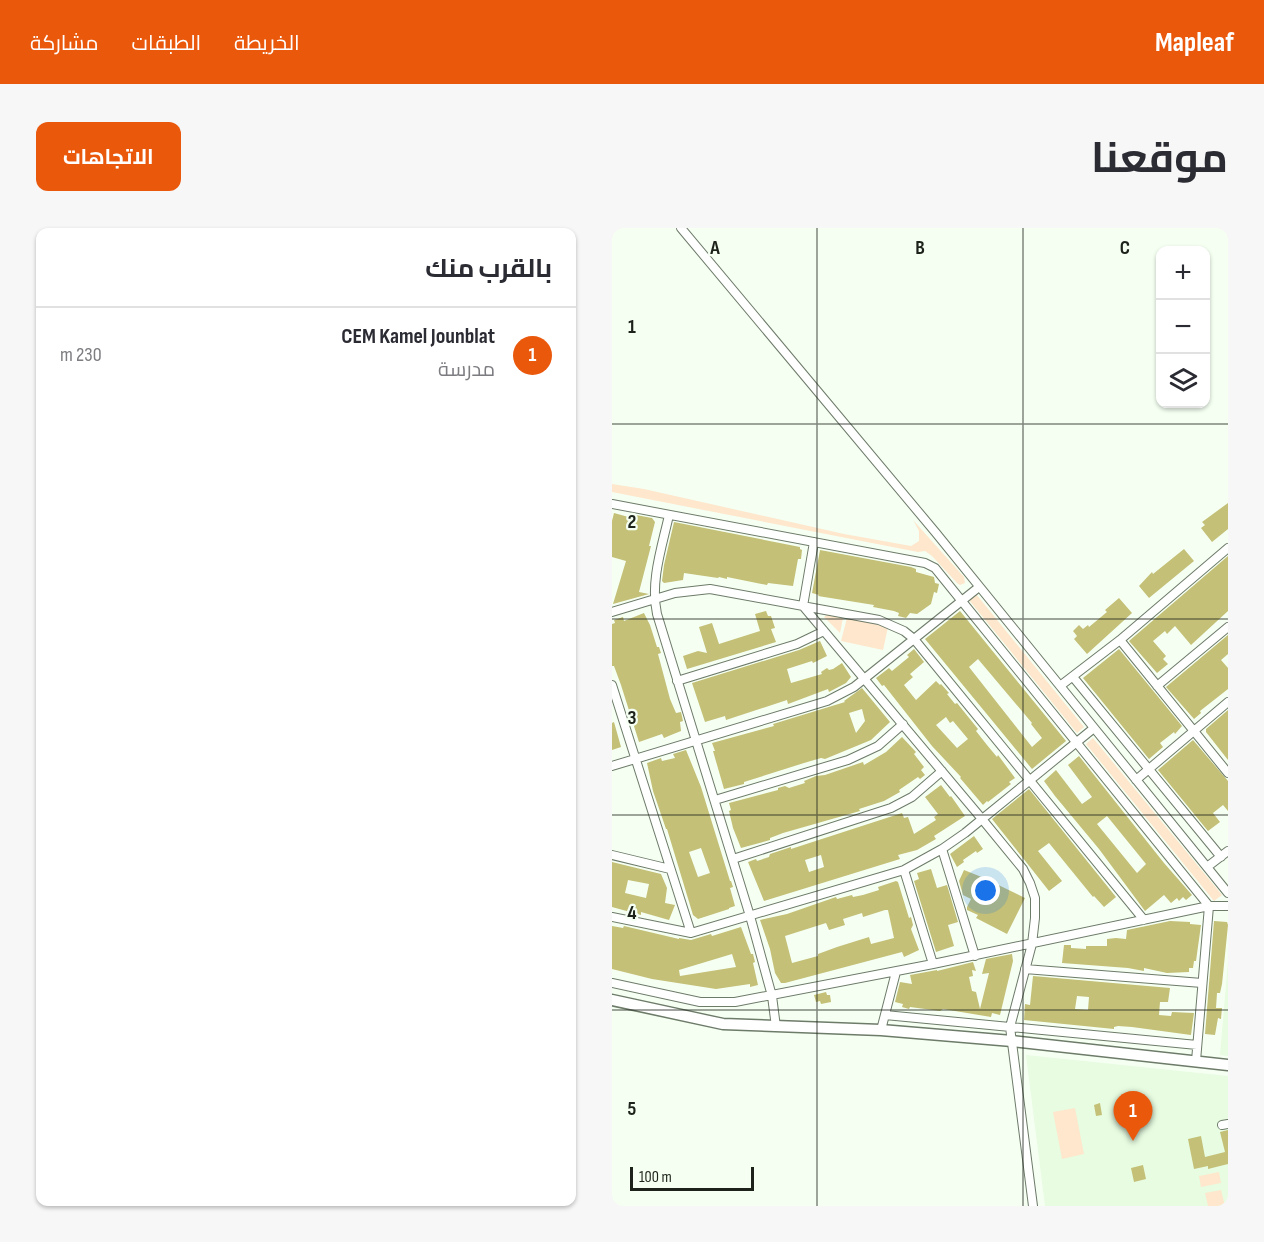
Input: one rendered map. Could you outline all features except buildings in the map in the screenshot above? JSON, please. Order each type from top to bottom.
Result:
[{"type":"main road","points":[[612,1000],[723,1024],[881,1030],[1012,1041],[1228,1065]]},
{"type":"street","points":[[681,228],[979,586],[1228,892]]},
{"type":"street","points":[[612,504],[925,563],[935,568],[1209,906],[1196,1061]]},
{"type":"street","points":[[669,515],[655,582],[654,600],[750,916],[772,996],[776,1027]]},
{"type":"street","points":[[814,543],[804,606],[1023,870],[1035,898],[1032,944],[1010,1027],[1033,1206]]},
{"type":"street","points":[[1060,686],[1120,640],[1228,548]]},
{"type":"street","points":[[612,766],[827,701],[865,678],[979,586]]},
{"type":"street","points":[[612,612],[675,593],[710,589],[879,620],[904,631],[914,639],[1144,920]]},
{"type":"street","points":[[1157,686],[1228,627]]},
{"type":"street","points":[[677,681],[797,644],[824,631]]},
{"type":"street","points":[[1120,640],[1228,773]]},
{"type":"street","points":[[1073,676],[1149,769],[1224,854],[1207,867]]},
{"type":"street","points":[[612,685],[691,933]]},
{"type":"street","points":[[1136,780],[1228,702]]},
{"type":"street","points":[[714,800],[848,760],[878,746],[903,724]]},
{"type":"street","points":[[612,917],[691,933],[904,870],[942,849],[1094,728]]},
{"type":"street","points":[[733,859],[891,808],[912,797],[942,771]]},
{"type":"street","points":[[942,849],[975,956]]},
{"type":"street","points":[[612,855],[670,869]]},
{"type":"street","points":[[904,870],[933,964]]},
{"type":"street","points":[[612,983],[700,1002],[735,1002],[975,956],[1209,906],[1228,906]]},
{"type":"street","points":[[1025,969],[1202,983]]},
{"type":"street","points":[[881,1030],[896,972]]},
{"type":"street","points":[[885,1015],[1197,1045]]},
{"type":"shaded area","points":[[612,484],[644,489],[844,534],[911,546],[919,541],[919,531],[913,520],[964,577],[965,583],[960,585],[957,583],[925,551],[918,552],[612,492]]},
{"type":"shaded area","points":[[976,594],[1084,727],[1077,733],[969,600]]},
{"type":"shaded area","points":[[828,614],[843,618],[840,633],[824,617]]},
{"type":"shaded area","points":[[847,618],[888,627],[883,650],[841,641]]},
{"type":"shaded area","points":[[1093,738],[1222,895],[1214,901],[1086,744]]},
{"type":"shaded area","points":[[1228,962],[1228,1056],[1220,1055]]},
{"type":"shaded area","points":[[1026,1055],[1228,1076],[1228,1206],[1045,1206]]},
{"type":"shaded area","points":[[1075,1108],[1084,1154],[1062,1159],[1053,1112]]},
{"type":"shaded area","points":[[1219,1172],[1221,1183],[1201,1187],[1199,1176]]},
{"type":"shaded area","points":[[1221,1190],[1225,1206],[1208,1206],[1205,1193]]},
{"type":"place","name":"CEM Kamel Jounblat","points":[[1133,1141]]}]
